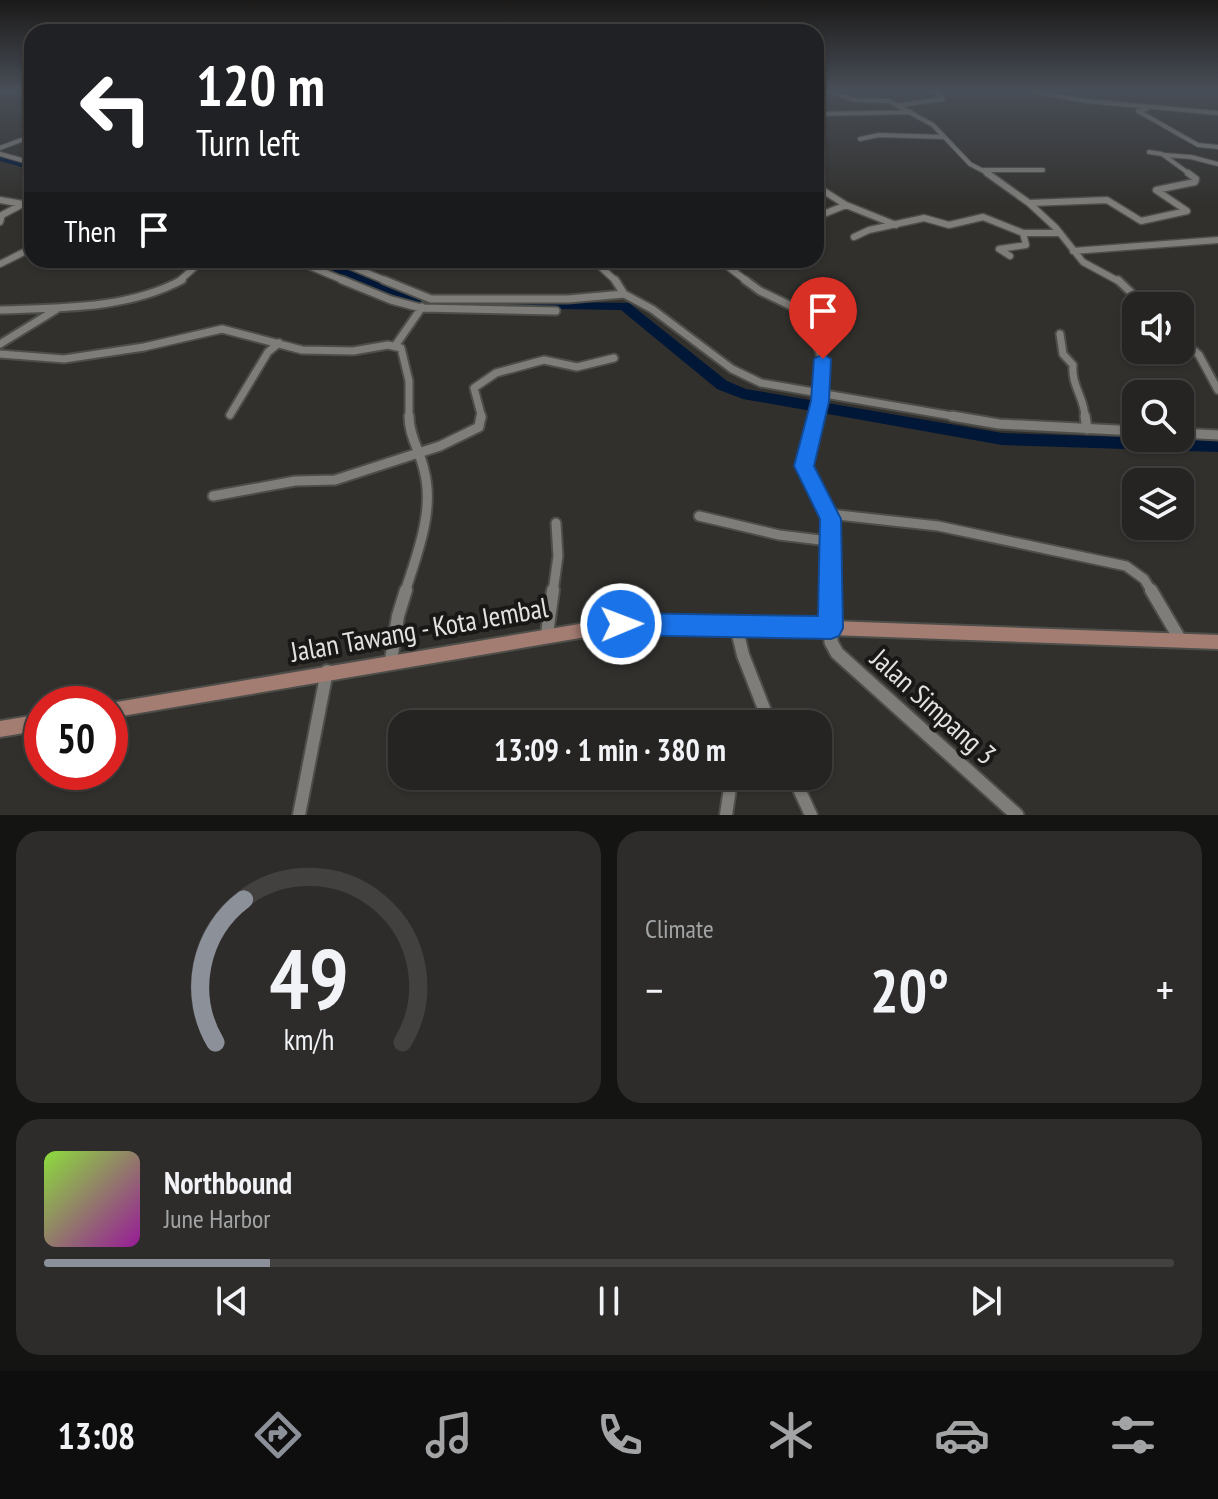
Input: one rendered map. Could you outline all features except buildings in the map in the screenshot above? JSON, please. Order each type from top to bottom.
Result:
[{"type":"main road","name":"Jalan Tawang - Kota Jembal","points":[[128,707],[391,660],[621,624],[736,625],[1218,642]]},
{"type":"main road","points":[[0,729],[24,725]]},
{"type":"street","points":[[934,129],[970,164],[1029,203],[1090,267],[1122,282],[1132,292]]},
{"type":"street","points":[[1170,129],[1198,145],[1218,147]]},
{"type":"street","points":[[860,139],[877,135],[944,137]]},
{"type":"street","points":[[0,151],[24,139]]},
{"type":"street","points":[[0,151],[24,160]]},
{"type":"street","points":[[1149,152],[1218,164]]},
{"type":"street","points":[[1029,203],[1107,200],[1141,221],[1183,213],[1187,211],[1156,190],[1195,182],[1196,179],[1163,155]]},
{"type":"street","points":[[982,170],[1043,170]]},
{"type":"street","points":[[824,191],[846,205],[896,225]]},
{"type":"street","points":[[0,200],[23,204]]},
{"type":"street","points":[[1,217],[23,204]]},
{"type":"street","points":[[824,214],[846,205]]},
{"type":"street","points":[[854,237],[924,218],[949,225],[983,217],[1023,233],[1060,233]]},
{"type":"street","points":[[1010,256],[999,249],[1026,245],[1023,233]]},
{"type":"street","points":[[1073,251],[1218,240]]},
{"type":"street","points":[[0,264],[24,252]]},
{"type":"street","points":[[0,310],[59,308],[128,298],[163,288],[187,277],[195,268]]},
{"type":"street","points":[[314,268],[391,300],[421,308],[556,311]]},
{"type":"street","points":[[361,268],[428,298],[568,299],[624,294]]},
{"type":"street","points":[[602,268],[615,279],[624,294],[652,309],[747,378],[821,397],[985,423],[1122,430]]},
{"type":"street","points":[[730,268],[760,291],[808,314],[809,329],[824,363],[818,413],[804,466],[829,514],[831,628]]},
{"type":"street","points":[[395,346],[428,298]]},
{"type":"street","points":[[0,344],[59,308]]},
{"type":"street","points":[[0,354],[64,359],[144,347],[222,329],[314,351],[401,348],[406,361],[410,395],[407,419],[425,471],[427,507],[421,543],[398,616],[391,660]]},
{"type":"street","points":[[1060,334],[1063,354],[1073,365],[1073,388],[1085,406],[1087,429]]},
{"type":"street","points":[[230,415],[268,352],[279,343]]},
{"type":"street","points":[[1194,351],[1218,390]]},
{"type":"street","points":[[213,496],[295,481],[335,480],[450,442],[479,427],[482,418],[474,388],[485,377],[544,360],[577,367],[614,358]]},
{"type":"street","points":[[1194,434],[1218,435]]},
{"type":"street","points":[[829,514],[938,526],[1126,566],[1144,579],[1182,641]]},
{"type":"street","points":[[699,516],[779,535],[829,541]]},
{"type":"street","points":[[547,634],[558,556],[556,523]]},
{"type":"street","points":[[736,625],[743,655],[765,710]]},
{"type":"street","name":"Jalan Simpang 3","points":[[831,628],[831,642],[837,653],[1017,815]]},
{"type":"street","points":[[299,815],[327,671]]},
{"type":"street","points":[[726,815],[730,790]]},
{"type":"street","points":[[799,790],[811,815]]},
{"type":"waterway","points":[[0,158],[24,165]]},
{"type":"waterway","points":[[334,268],[417,302]]},
{"type":"waterway","points":[[433,304],[624,306],[722,385],[743,394],[1002,439],[1218,446]]},
{"type":"route","points":[[621,624],[831,628],[831,519],[804,466],[820,401],[823,359]]}]
